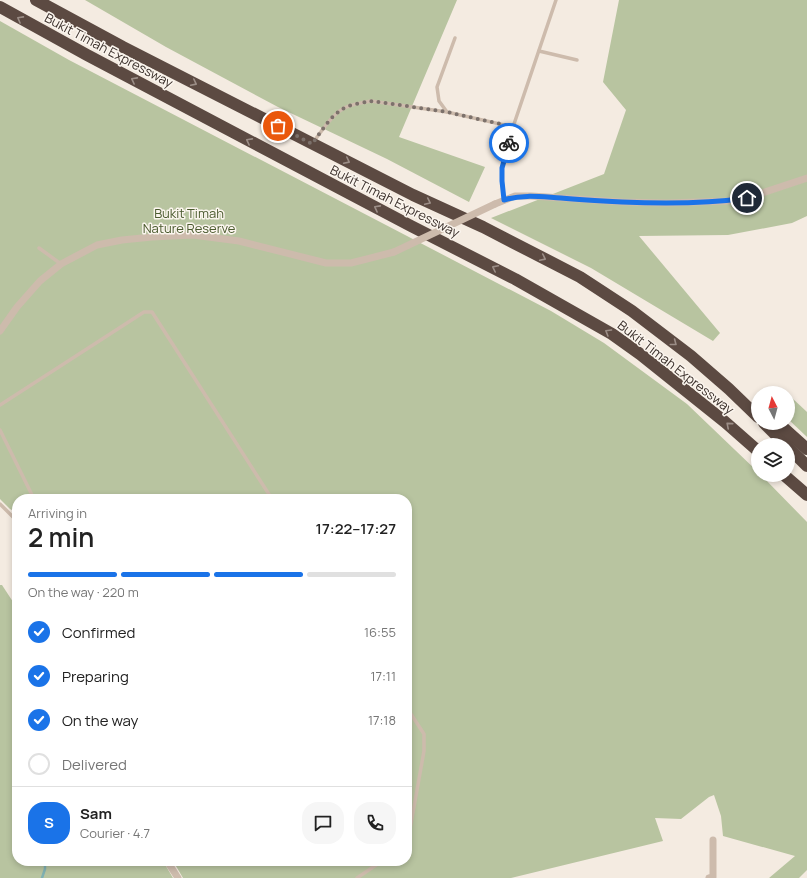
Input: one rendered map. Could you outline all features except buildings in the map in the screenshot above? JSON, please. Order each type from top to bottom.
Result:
[{"type":"highway","name":"Bukit Timah Expressway","points":[[36,0],[123,47],[312,144],[413,195],[483,227],[580,277],[632,311],[690,356],[751,409]]},
{"type":"highway","name":"Bukit Timah Expressway","points":[[0,7],[411,226],[515,279],[599,327],[640,354],[725,422],[751,445]]},
{"type":"highway","points":[[771,430],[779,438]]},
{"type":"highway","points":[[786,430],[807,449]]},
{"type":"highway","points":[[795,454],[807,466]]},
{"type":"highway","points":[[792,482],[807,495]]},
{"type":"street","points":[[0,331],[26,296],[40,281],[61,264],[97,245],[122,240],[152,237],[193,236],[239,240],[326,263],[351,263],[394,252],[515,196],[667,204],[727,201],[747,198],[807,178]]},
{"type":"street","points":[[709,878],[713,877],[713,840]]},
{"type":"street","points":[[170,866],[178,878]]},
{"type":"lane","points":[[504,200],[502,168],[538,51],[556,0]]},
{"type":"lane","points":[[447,112],[439,101],[437,87],[455,38]]},
{"type":"lane","points":[[538,51],[577,60]]},
{"type":"lane","points":[[312,144],[341,109],[372,101],[447,112],[514,127]]},
{"type":"lane","points":[[39,248],[61,264]]},
{"type":"lane","points":[[0,405],[144,312],[152,312],[269,494]]},
{"type":"lane","points":[[0,430],[32,494]]},
{"type":"lane","points":[[0,504],[12,516]]},
{"type":"lane","points":[[412,716],[424,734],[424,751],[412,818]]},
{"type":"lane","points":[[357,878],[375,866]]},
{"type":"green space","points":[[85,0],[457,0],[399,137],[485,167],[469,202],[387,159],[278,107],[166,47]]},
{"type":"green space","points":[[619,0],[807,0],[807,216],[792,223],[728,235],[639,236],[720,333],[713,341],[591,268],[491,218],[604,174],[626,110],[603,82]]},
{"type":"green space","name":"Bukit Timah Nature Reserve","points":[[0,21],[69,60],[551,311],[604,343],[687,404],[751,465],[751,482],[768,482],[807,522],[807,870],[799,878],[769,878],[795,856],[723,836],[721,816],[714,795],[709,797],[681,819],[655,818],[663,841],[511,878],[183,878],[176,866],[412,866],[412,494],[12,494],[12,510],[0,499]]},
{"type":"green space","points":[[795,401],[807,412],[807,437],[795,426]]},
{"type":"green space","points":[[0,585],[2,585],[12,600],[12,866],[166,866],[173,878],[0,878]]},
{"type":"waterway","points":[[42,878],[45,866]]},
{"type":"way so far","points":[[278,126],[312,144],[341,109],[372,101],[437,110],[514,127],[509,143]]},
{"type":"route","points":[[509,143],[502,168],[504,200],[515,196],[531,196],[667,204],[727,201],[747,198]]}]
